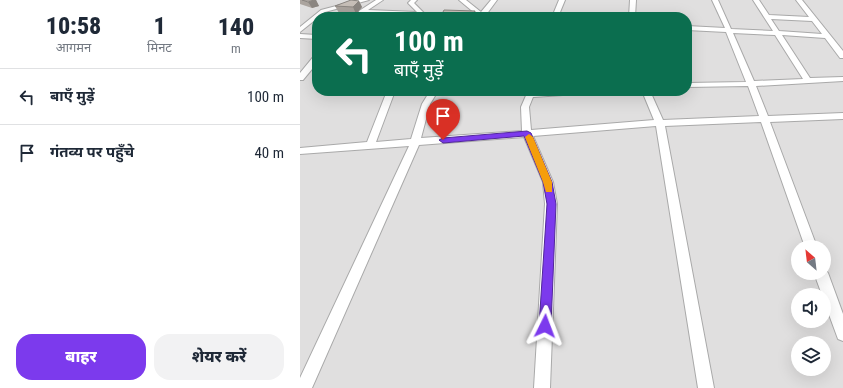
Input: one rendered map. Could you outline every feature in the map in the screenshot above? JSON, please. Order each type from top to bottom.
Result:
[{"type":"street","points":[[321,12],[366,0]]},
{"type":"street","points":[[361,12],[380,0]]},
{"type":"street","points":[[414,0],[411,3],[418,12]]},
{"type":"street","points":[[462,0],[476,12]]},
{"type":"street","points":[[486,12],[494,0]]},
{"type":"street","points":[[557,12],[562,0]]},
{"type":"street","points":[[632,12],[633,0]]},
{"type":"street","points":[[715,0],[730,30],[808,240]]},
{"type":"street","points":[[756,0],[808,81]]},
{"type":"street","points":[[799,0],[843,56]]},
{"type":"street","points":[[768,17],[813,19]]},
{"type":"street","points":[[300,30],[312,20]]},
{"type":"street","points":[[692,28],[826,36]]},
{"type":"street","points":[[300,36],[312,37]]},
{"type":"street","points":[[300,78],[312,64]]},
{"type":"street","points":[[692,85],[751,84],[843,79]]},
{"type":"street","points":[[370,146],[389,96]]},
{"type":"street","points":[[304,388],[415,142],[426,104],[431,96]]},
{"type":"street","points":[[530,96],[525,107],[527,133],[548,182],[551,204],[542,388]]},
{"type":"street","points":[[648,96],[660,123],[706,388]]},
{"type":"street","points":[[300,151],[660,123],[843,116]]},
{"type":"street","points":[[824,280],[843,334]]},
{"type":"shaded area","points":[[300,0],[843,0],[843,388],[300,388]]},
{"type":"building","points":[[302,0],[314,0],[308,2]]},
{"type":"building","points":[[351,0],[359,1],[353,7],[335,6]]},
{"type":"building","points":[[444,10],[475,11],[474,12],[443,12]]},
{"type":"slow traffic","points":[[529,137],[548,182],[549,190]]},
{"type":"route","points":[[443,140],[527,133],[548,182],[551,204],[545,326]]}]
